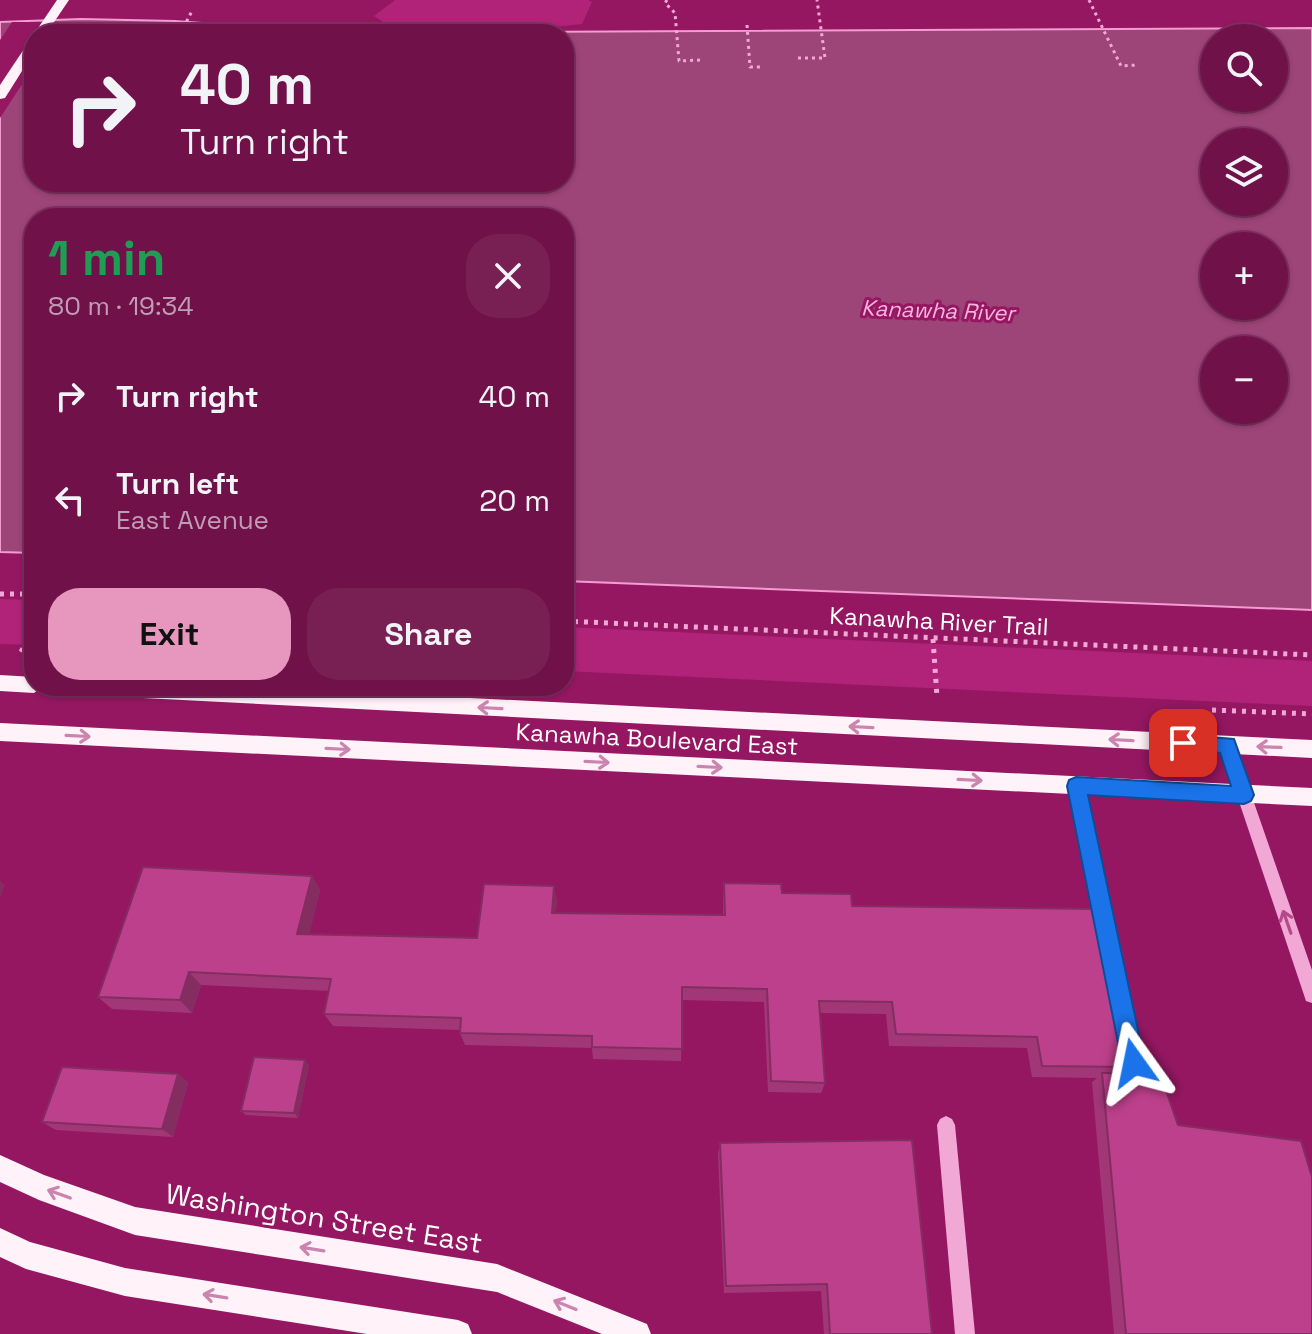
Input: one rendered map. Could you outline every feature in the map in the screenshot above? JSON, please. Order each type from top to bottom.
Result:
[{"type":"main road","points":[[47,24],[63,0]]},
{"type":"main road","points":[[0,95],[24,58]]},
{"type":"main road","points":[[0,683],[24,684]]},
{"type":"main road","name":"Kanawha Boulevard East","points":[[261,696],[1312,749]]},
{"type":"main road","name":"Kanawha Boulevard East","points":[[0,732],[1312,797]]},
{"type":"main road","name":"Washington Street East","points":[[0,1168],[39,1187],[135,1221],[497,1278],[637,1334]]},
{"type":"main road","points":[[0,1242],[26,1255],[125,1282],[458,1334]]},
{"type":"street","points":[[1227,745],[1312,995]]},
{"type":"street","points":[[1076,786],[1134,1063]]},
{"type":"street","points":[[946,1125],[965,1334]]},
{"type":"path","points":[[667,0],[665,3],[675,13],[679,61],[700,60]]},
{"type":"path","points":[[798,58],[825,58],[817,0]]},
{"type":"path","points":[[1089,0],[1121,66],[1137,65]]},
{"type":"path","points":[[185,24],[192,11]]},
{"type":"path","points":[[747,25],[750,67],[763,67]]},
{"type":"path","points":[[0,594],[24,594]]},
{"type":"path","name":"Kanawha River Trail","points":[[574,621],[1312,655]]},
{"type":"path","points":[[933,639],[937,697]]},
{"type":"path","points":[[21,652],[24,646]]},
{"type":"shaded area","points":[[395,0],[592,2],[582,24],[574,25],[399,24],[383,22],[374,16]]},
{"type":"shaded area","points":[[0,599],[24,600],[24,645],[0,644]]},
{"type":"shaded area","points":[[574,627],[1312,661],[1312,706],[574,671]]},
{"type":"water","name":"Kanawha River","points":[[81,19],[216,24],[24,24],[24,192],[574,192],[574,32],[1200,29],[1200,112],[1288,112],[1288,28],[1312,28],[1312,610],[574,581],[574,208],[24,208],[24,553],[0,552],[0,22]]},
{"type":"pier","points":[[12,22],[63,22],[24,24],[24,81],[0,118],[0,40]]},
{"type":"building","points":[[143,867],[312,876],[297,934],[477,938],[484,884],[554,886],[552,913],[725,915],[724,883],[781,884],[782,893],[851,894],[852,906],[1096,909],[1131,1067],[1042,1066],[1037,1037],[896,1034],[892,1002],[819,1001],[825,1083],[771,1081],[767,989],[682,987],[682,1049],[592,1047],[592,1036],[460,1033],[461,1018],[324,1014],[331,979],[189,972],[180,1000],[98,997]]},
{"type":"building","points":[[254,1057],[305,1060],[294,1113],[241,1111]]},
{"type":"building","points":[[62,1067],[178,1074],[162,1129],[42,1122]]},
{"type":"building","points":[[1102,1073],[1160,1073],[1178,1125],[1301,1141],[1312,1177],[1312,1334],[1126,1334]]},
{"type":"building","points":[[912,1140],[932,1334],[830,1334],[827,1284],[726,1286],[720,1143]]},
{"type":"route","points":[[1134,1063],[1076,786],[1244,795],[1227,745],[1183,743]]}]
